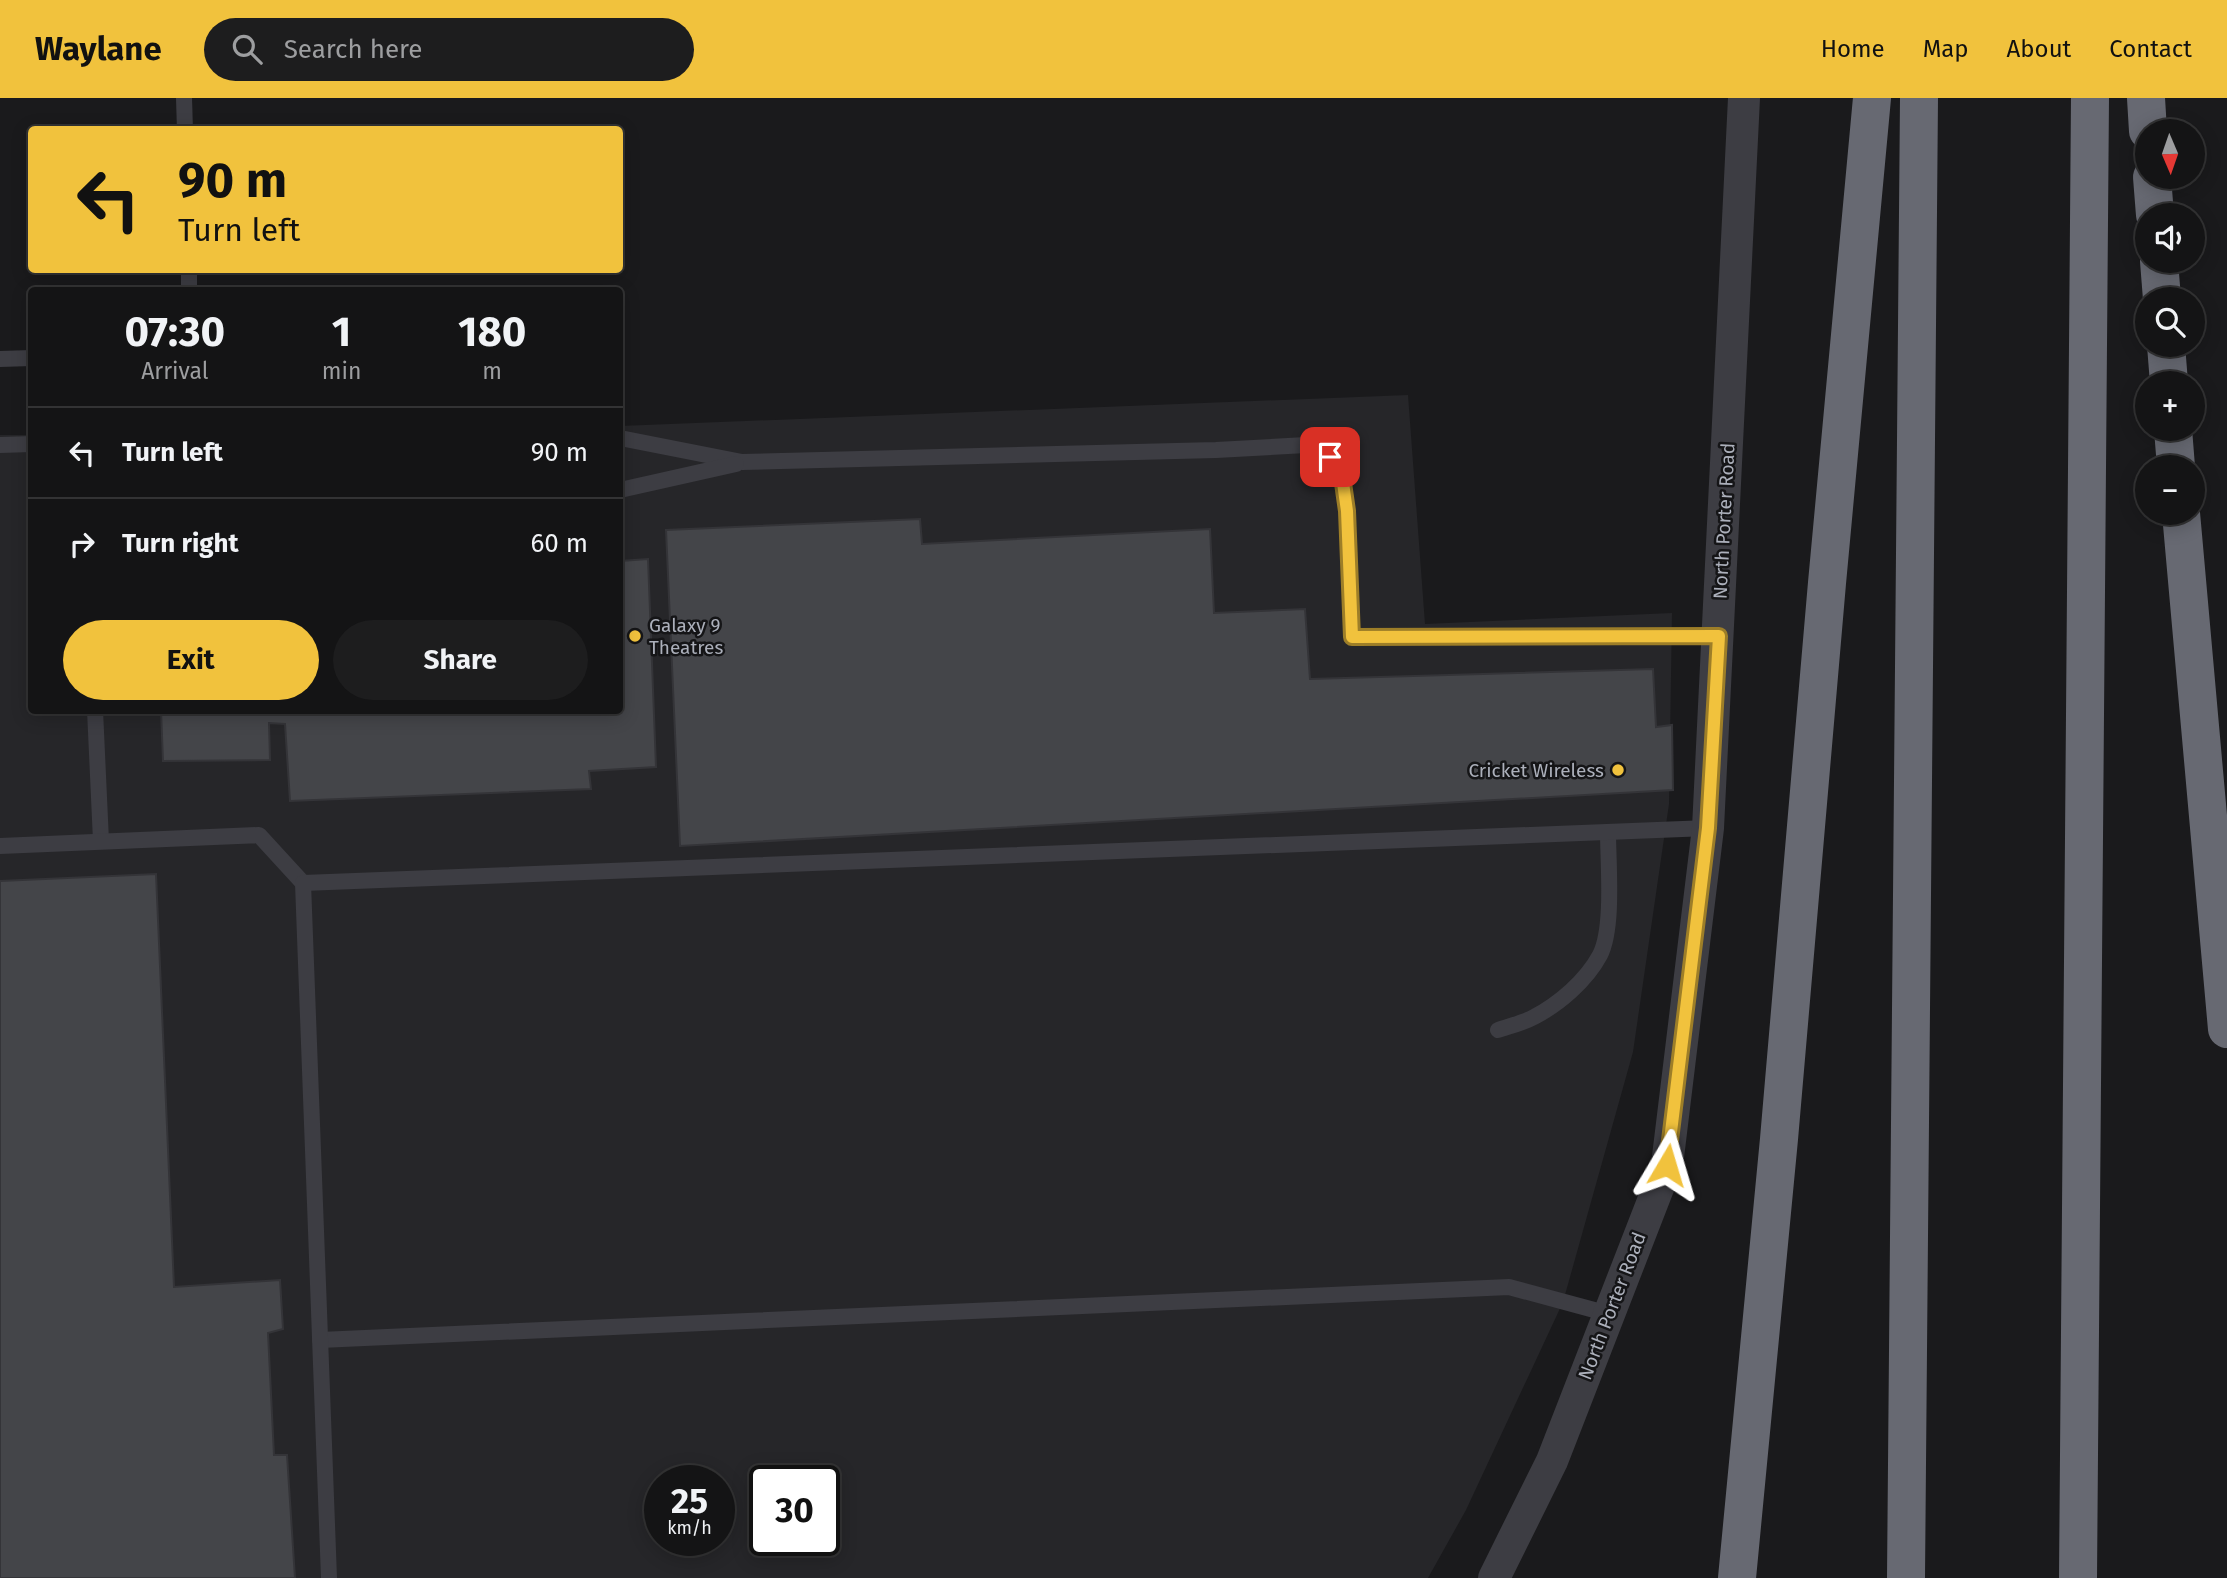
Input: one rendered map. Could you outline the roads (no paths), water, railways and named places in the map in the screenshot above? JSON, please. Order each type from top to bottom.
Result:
[{"type":"highway","points":[[1737,1578],[1872,98]]},
{"type":"highway","points":[[1906,1578],[1919,98]]},
{"type":"highway","points":[[2078,1578],[2090,98]]},
{"type":"highway","points":[[2146,98],[2147,119]]},
{"type":"highway","points":[[2181,525],[2227,1029]]},
{"type":"street","name":"North Porter Road","points":[[1494,1578],[1552,1461],[1667,1165],[1708,828],[1744,98]]},
{"type":"lane","points":[[184,98],[185,126]]},
{"type":"lane","points":[[0,359],[28,358]]},
{"type":"lane","points":[[623,439],[742,462]]},
{"type":"lane","points":[[0,445],[28,444]]},
{"type":"lane","points":[[623,488],[742,462],[1216,450],[1306,445],[1330,457],[1342,476],[1347,511],[1352,637],[1719,636]]},
{"type":"lane","points":[[95,714],[101,841]]},
{"type":"lane","points":[[303,883],[1708,828]]},
{"type":"lane","points":[[1498,1030],[1533,1017],[1562,999],[1584,977],[1601,953],[1609,915],[1608,832]]},
{"type":"lane","points":[[0,846],[259,835],[303,883],[329,1578]]},
{"type":"lane","points":[[320,1340],[1509,1287],[1609,1314]]},
{"type":"place","name":"Galaxy 9 Theatres","points":[[635,636]]},
{"type":"place","name":"Cricket Wireless","points":[[1618,770]]}]
